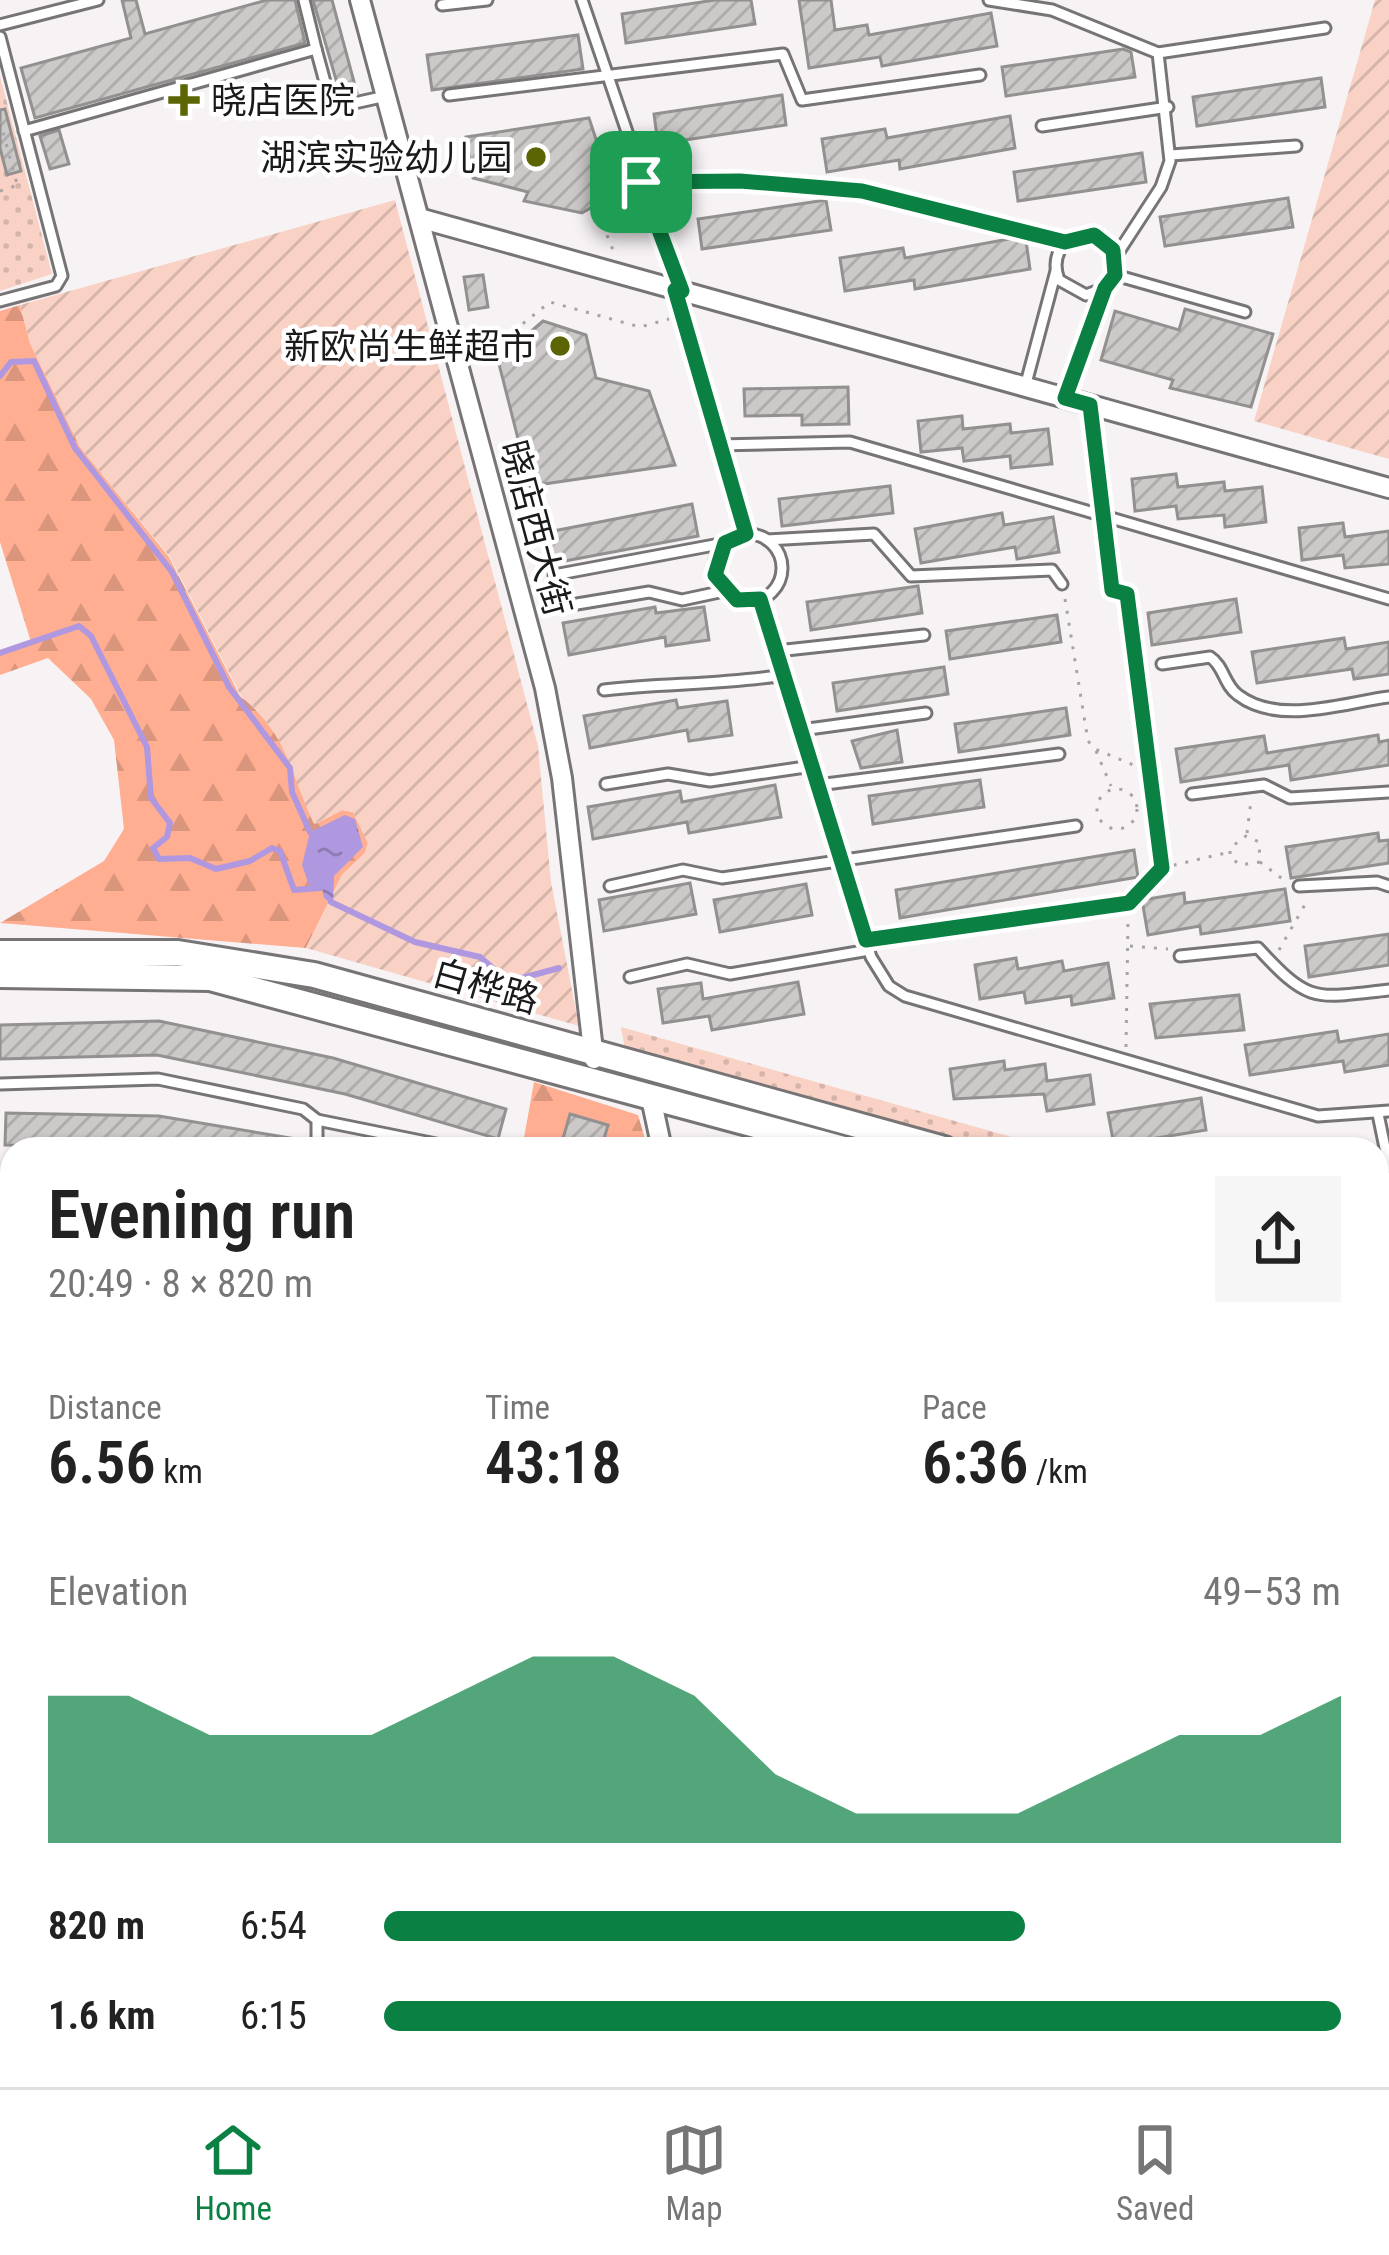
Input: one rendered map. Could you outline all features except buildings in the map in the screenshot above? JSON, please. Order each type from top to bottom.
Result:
[{"type":"street","name":"晓店西大街","points":[[360,0],[544,688],[562,778],[594,1083]]},
{"type":"street","points":[[419,218],[1389,488]]},
{"type":"street","name":"白桦路","points":[[0,953],[106,949],[232,960],[314,975],[900,1137]]},
{"type":"street","name":"白桦路","points":[[0,975],[210,978],[799,1137]]},
{"type":"street","points":[[651,1098],[659,1137]]},
{"type":"lane","points":[[0,25],[98,0]]},
{"type":"lane","points":[[304,0],[332,108],[386,96]]},
{"type":"lane","points":[[442,5],[487,0]]},
{"type":"lane","points":[[582,0],[678,290],[746,534]]},
{"type":"lane","points":[[989,0],[1052,10],[1158,52],[1324,28]]},
{"type":"lane","points":[[0,38],[62,276],[56,286],[0,301]]},
{"type":"lane","points":[[24,130],[316,50]]},
{"type":"lane","points":[[1065,398],[1105,288],[1115,275],[1115,256],[1161,187],[1171,155],[1158,52]]},
{"type":"lane","points":[[449,95],[783,54],[802,100],[980,75]]},
{"type":"lane","points":[[1042,126],[1168,107]]},
{"type":"lane","points":[[1171,155],[1297,146]]},
{"type":"lane","points":[[641,182],[740,181],[862,191],[1065,242],[1094,235],[1115,256]]},
{"type":"lane","points":[[1025,387],[1056,271],[1056,255],[1065,242]]},
{"type":"lane","points":[[1056,271],[1076,293],[1105,288]]},
{"type":"lane","points":[[1115,275],[1245,312]]},
{"type":"lane","points":[[1090,405],[1104,515]]},
{"type":"lane","points":[[718,445],[850,442],[1389,599]]},
{"type":"lane","points":[[554,575],[725,543],[746,534],[767,540],[874,534],[911,576],[1052,570],[1062,584]]},
{"type":"lane","points":[[725,543],[715,563],[724,591],[737,600],[760,599],[776,587],[782,567],[767,540]]},
{"type":"lane","points":[[578,604],[649,592],[682,600],[724,591]]},
{"type":"lane","points":[[760,599],[867,945],[889,986],[905,995],[1318,1116],[1383,1113]]},
{"type":"lane","points":[[777,651],[923,634]]},
{"type":"lane","points":[[1162,664],[1210,657],[1232,691],[1261,707],[1283,712],[1389,697]]},
{"type":"lane","points":[[604,690],[671,682],[713,687],[784,675]]},
{"type":"lane","points":[[801,730],[926,713]]},
{"type":"lane","points":[[818,785],[1059,754]]},
{"type":"lane","points":[[606,784],[668,774],[710,781],[812,766]]},
{"type":"lane","points":[[1192,794],[1264,785],[1290,798],[1389,792]]},
{"type":"lane","points":[[610,886],[683,870],[722,878],[1076,826]]},
{"type":"lane","points":[[1299,886],[1377,882],[1389,886]]},
{"type":"lane","points":[[630,976],[687,964],[730,974],[867,945],[1129,903]]},
{"type":"lane","points":[[1180,956],[1258,948],[1293,986],[1320,997],[1389,990]]},
{"type":"lane","points":[[0,1084],[158,1079],[303,1109],[316,1120],[401,1137]]},
{"type":"lane","points":[[316,1120],[317,1137]]},
{"type":"path","points":[[0,121],[17,184],[0,191]]},
{"type":"path","points":[[598,213],[624,275]]},
{"type":"path","points":[[460,373],[550,302],[640,327],[682,315]]},
{"type":"path","points":[[1104,515],[1112,590],[1127,594],[1162,868]]},
{"type":"path","points":[[1062,584],[1088,741],[1112,790]]},
{"type":"path","points":[[1095,749],[1150,772]]},
{"type":"path","points":[[1125,1060],[1129,903],[1162,868],[1230,852],[1246,836],[1251,787]]},
{"type":"path","points":[[1112,790],[1124,790],[1136,805],[1131,823],[1119,829],[1107,826],[1098,803],[1112,790]]},
{"type":"path","points":[[1136,805],[1154,802]]},
{"type":"path","points":[[1246,836],[1259,842],[1260,862]]},
{"type":"path","points":[[1230,852],[1240,865],[1260,862],[1299,886],[1307,901],[1272,963]]},
{"type":"path","points":[[1128,946],[1168,949],[1180,956]]},
{"type":"shaded area","points":[[1375,0],[1389,0],[1389,459],[1254,421]]},
{"type":"shaded area","points":[[0,76],[52,274],[0,291]]},
{"type":"shaded area","points":[[395,200],[538,746],[551,882],[579,1026],[306,948],[342,875],[365,853],[368,843],[353,812],[342,810],[314,824],[278,740],[241,696],[170,557],[80,447],[30,343],[20,305]]},
{"type":"shaded area","points":[[621,1027],[1011,1137],[935,1137],[625,1050]]},
{"type":"green space","points":[[20,305],[30,343],[80,447],[169,557],[240,696],[278,738],[315,824],[342,810],[353,812],[368,843],[365,853],[342,875],[306,948],[0,923],[104,861],[124,829],[114,740],[91,699],[48,658],[0,675],[0,652],[31,642],[0,542],[0,311]]},
{"type":"green space","points":[[534,1082],[638,1115],[644,1137],[524,1137]]},
{"type":"water","points":[[345,815],[355,819],[363,847],[334,876],[333,905],[324,898],[322,888],[310,888],[302,865],[310,832]]},
{"type":"waterway","points":[[0,376],[11,362],[34,361],[75,448],[172,572],[229,687],[290,768],[292,792],[310,832]]},
{"type":"waterway","points":[[0,653],[79,626],[91,636],[147,747],[151,798],[170,823],[167,837],[153,848],[159,859],[190,858],[216,869],[250,861],[272,848],[280,851],[294,890],[320,888]]},
{"type":"waterway","points":[[331,902],[415,942],[480,957],[502,976],[522,978],[559,968]]},
{"type":"place","name":"晓店医院","points":[[184,100]]},
{"type":"place","name":"湖滨实验幼儿园","points":[[536,157]]},
{"type":"place","name":"新欧尚生鲜超市","points":[[560,346]]},
{"type":"route","points":[[740,181],[862,191],[1065,242],[1080,234],[1094,235],[1110,245],[1115,275],[1105,288],[1065,398],[1090,405],[1112,590],[1127,594],[1162,868],[1129,903],[866,940],[760,599],[737,600],[719,586],[715,575],[718,553],[725,543],[746,534],[675,290],[682,291],[641,182],[740,181]]}]
